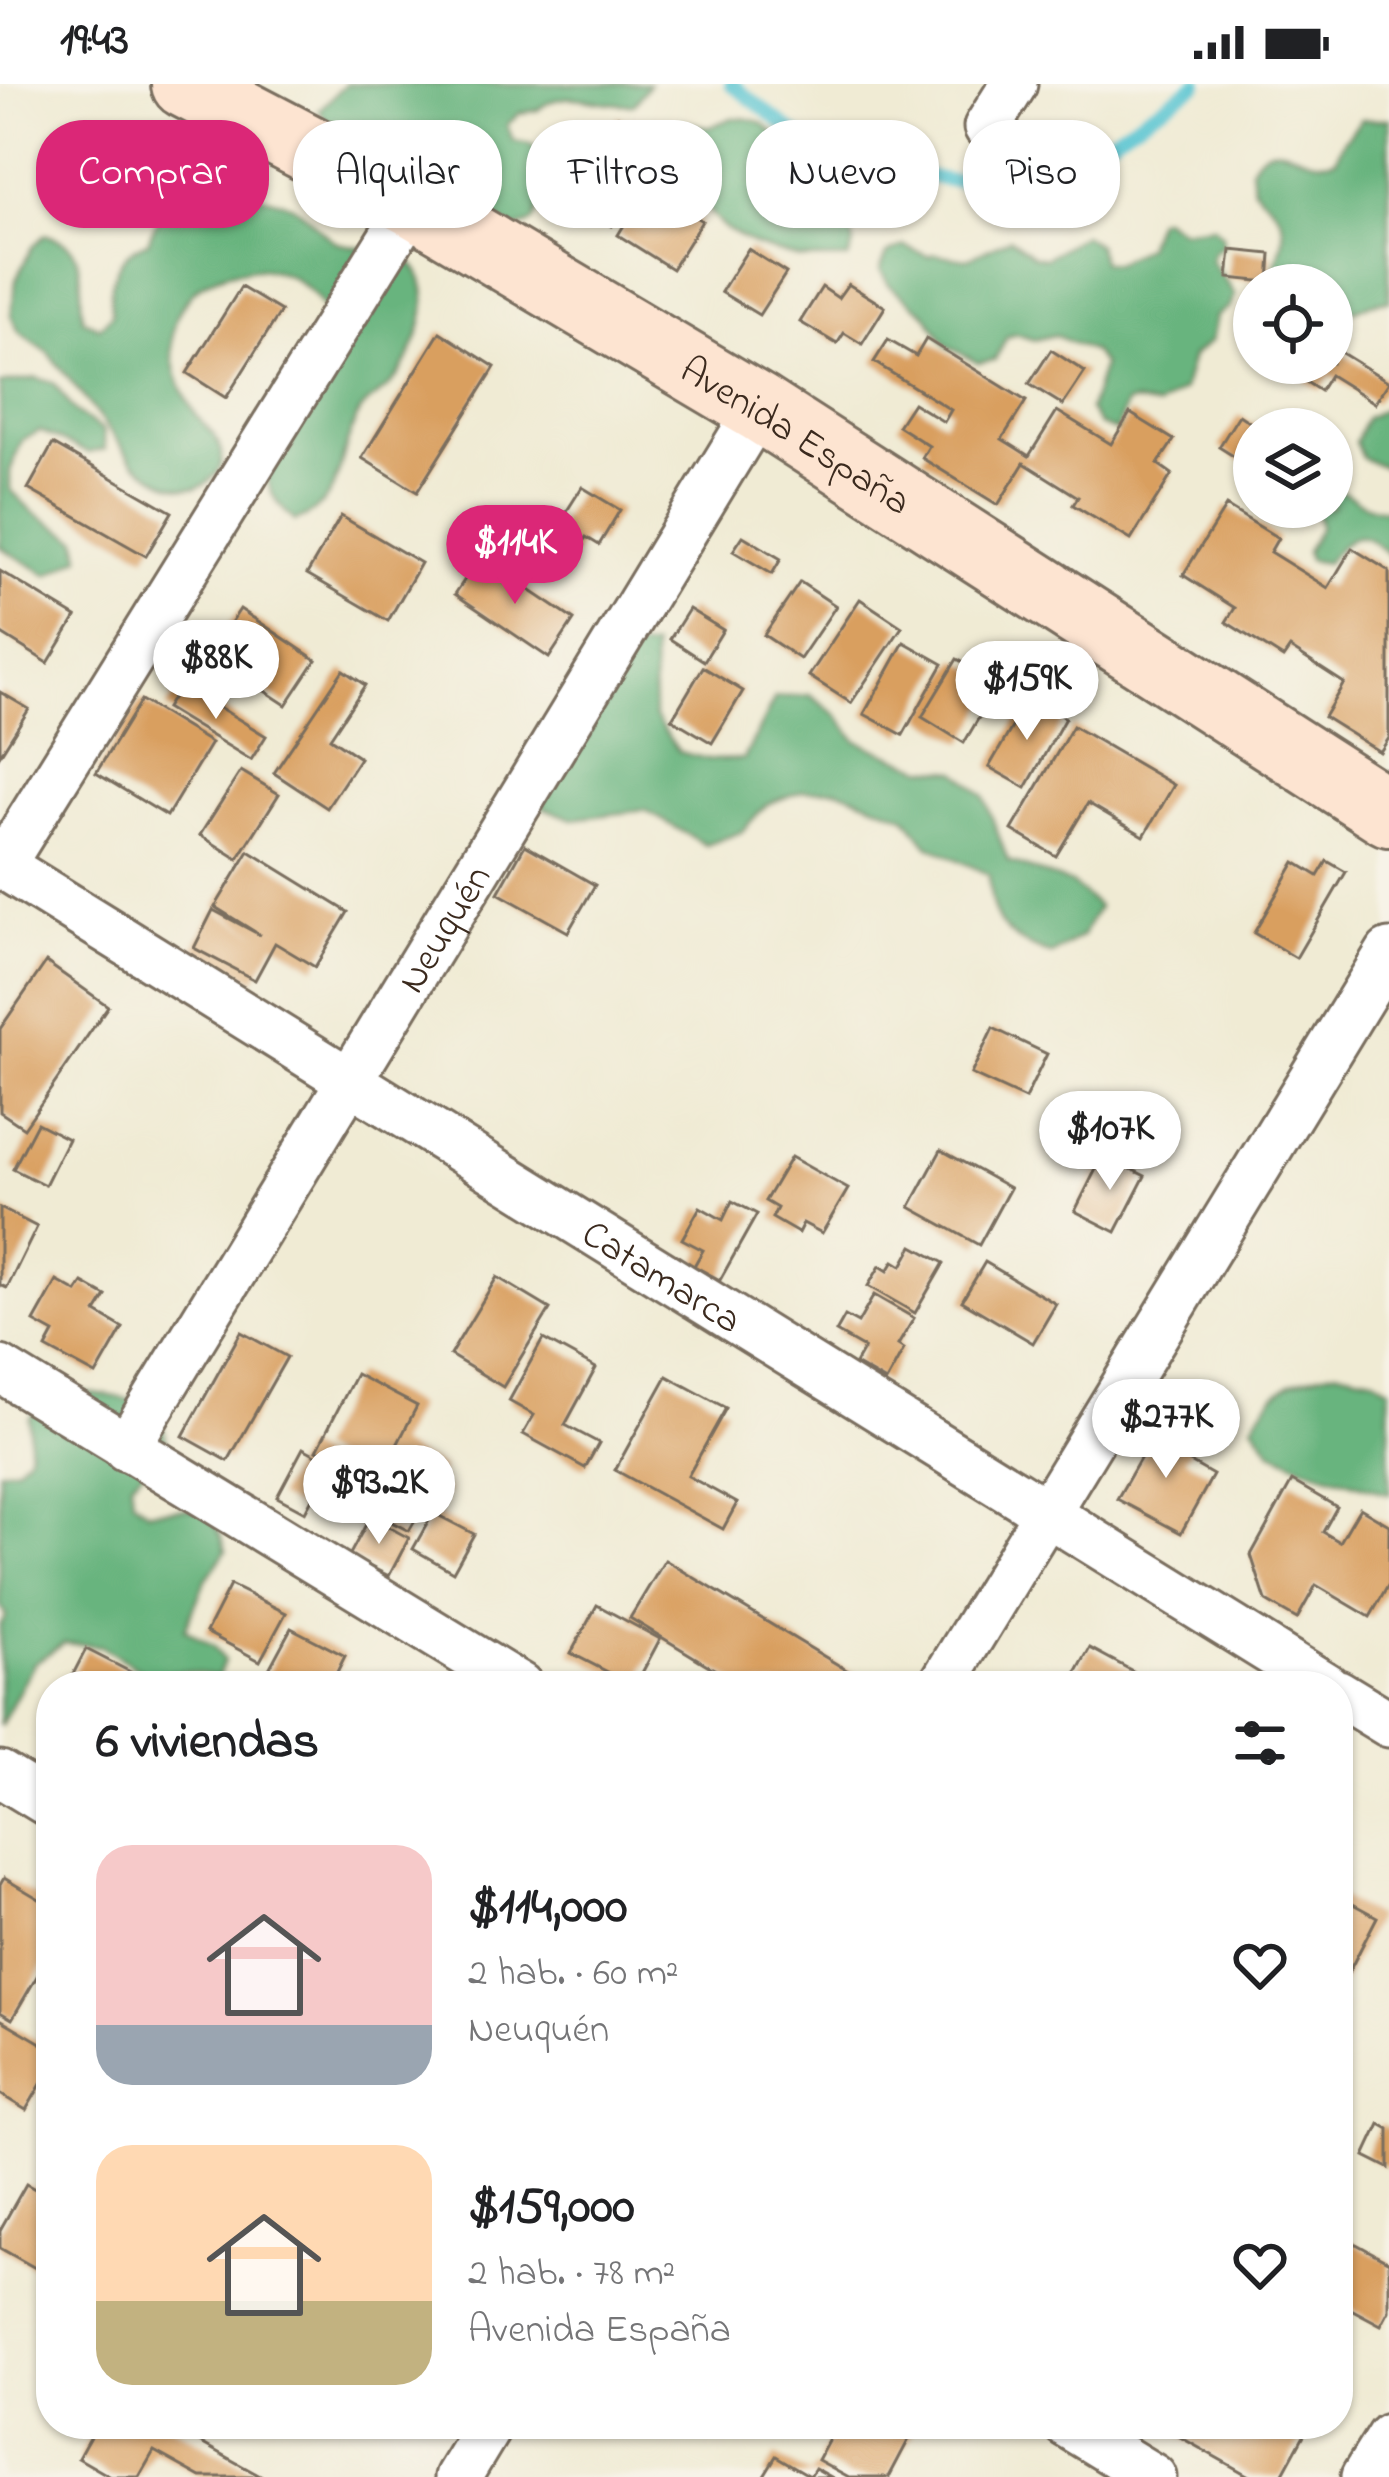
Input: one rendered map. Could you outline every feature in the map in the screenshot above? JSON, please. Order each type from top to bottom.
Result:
[{"type":"street","name":"Avenida España","points":[[185,84],[293,142]]},
{"type":"street","points":[[991,120],[1014,84]]},
{"type":"street","points":[[1,864],[397,228]]},
{"type":"street","name":"Avenida España","points":[[457,228],[759,408],[1389,813]]},
{"type":"street","name":"Neuquén","points":[[126,1448],[759,408]]},
{"type":"street","name":"Catamarca","points":[[1,864],[1301,1671]]},
{"type":"street","points":[[950,1671],[1389,952]]},
{"type":"street","points":[[0,1369],[495,1671]]},
{"type":"street","points":[[1353,1703],[1389,1724]]},
{"type":"street","points":[[0,1775],[36,1796]]},
{"type":"street","points":[[1364,2477],[1389,2437]]},
{"type":"street","points":[[458,2477],[481,2439]]},
{"type":"street","points":[[1091,2439],[1153,2477]]},
{"type":"green space","points":[[346,84],[649,84],[634,104],[559,99],[520,113],[507,125],[513,141],[526,143],[526,225],[516,229],[502,222],[502,120],[326,120],[319,110]]},
{"type":"green space","points":[[732,118],[754,120],[746,120],[746,228],[850,228],[854,243],[848,259],[800,259],[756,246],[724,228],[722,122]]},
{"type":"green space","points":[[1362,119],[1389,119],[1389,301],[1353,311],[1353,264],[1276,264],[1282,223],[1253,187],[1251,168],[1269,150],[1323,161],[1336,159],[1344,140]]},
{"type":"green space","points":[[269,198],[293,207],[293,228],[319,228],[337,242],[400,256],[419,273],[425,305],[416,341],[390,385],[360,412],[331,491],[311,513],[295,521],[272,493],[268,474],[279,456],[291,448],[325,311],[297,281],[268,270],[228,273],[205,283],[177,317],[172,339],[181,388],[221,451],[216,474],[195,487],[173,485],[133,461],[49,353],[19,332],[11,315],[16,280],[32,247],[45,235],[60,240],[77,257],[83,320],[100,327],[112,314],[111,291],[121,261],[148,242],[154,228],[269,228]]},
{"type":"green space","points":[[1156,219],[1180,230],[1213,226],[1223,245],[1213,252],[1211,261],[1233,299],[1216,316],[1211,341],[1192,356],[1183,390],[1157,407],[1126,404],[1116,431],[1099,425],[1089,410],[1103,365],[1092,352],[1054,335],[1034,340],[1016,334],[1007,337],[995,360],[978,363],[946,345],[926,314],[889,285],[880,270],[887,254],[904,246],[930,257],[967,259],[1010,238],[1034,256],[1046,258],[1083,235],[1097,245],[1102,262],[1114,264],[1145,247]]},
{"type":"green space","points":[[36,378],[54,383],[75,412],[103,431],[105,449],[88,453],[40,431],[22,440],[10,471],[10,489],[34,513],[78,539],[81,557],[48,575],[0,547],[0,384]]},
{"type":"green space","points":[[1389,406],[1389,469],[1362,458],[1355,442],[1366,418]]},
{"type":"green space","points":[[1353,497],[1389,510],[1389,556],[1363,537],[1349,540],[1326,563],[1308,560],[1306,551],[1319,528],[1353,528]]},
{"type":"green space","points":[[620,648],[653,648],[654,716],[679,752],[711,760],[744,759],[775,698],[810,695],[837,715],[857,741],[923,768],[957,771],[984,796],[1008,861],[1072,884],[1098,907],[1083,935],[1052,955],[1023,942],[997,918],[989,875],[928,845],[905,816],[837,789],[802,791],[767,804],[741,832],[706,845],[645,810],[573,819],[541,807]]},
{"type":"green space","points":[[1337,1370],[1373,1377],[1389,1388],[1389,1494],[1305,1467],[1272,1451],[1253,1425],[1286,1386]]},
{"type":"green space","points":[[73,1391],[135,1402],[158,1418],[167,1448],[131,1482],[133,1500],[147,1511],[197,1511],[214,1523],[226,1551],[205,1581],[185,1629],[214,1646],[224,1661],[220,1671],[142,1671],[101,1646],[64,1643],[34,1663],[0,1726],[0,1626],[6,1616],[0,1605],[0,1470],[17,1467],[29,1454],[29,1418],[41,1404]]},
{"type":"building","points":[[622,228],[698,228],[672,269],[618,235]]},
{"type":"building","points":[[748,249],[786,273],[759,315],[721,292]]},
{"type":"building","points":[[1231,250],[1271,254],[1270,264],[1233,264],[1233,278],[1228,278]]},
{"type":"building","points":[[848,284],[885,307],[862,344],[844,333],[837,344],[800,322],[822,287],[838,298]]},
{"type":"building","points":[[241,287],[281,311],[226,398],[187,373]]},
{"type":"building","points":[[440,332],[495,367],[417,492],[362,458]]},
{"type":"building","points":[[926,339],[1026,401],[1002,439],[1029,456],[1057,411],[1111,444],[1130,413],[1174,440],[1158,464],[1172,474],[1131,540],[1073,505],[1078,497],[1024,463],[998,505],[922,458],[929,446],[898,426],[913,403],[944,422],[951,410],[874,362],[888,340],[916,356]]},
{"type":"building","points":[[1051,350],[1085,372],[1063,405],[1029,384]]},
{"type":"building","points":[[1353,360],[1389,382],[1375,403],[1344,384],[1353,384]]},
{"type":"building","points":[[1233,425],[1233,456],[1219,447]]},
{"type":"building","points":[[53,444],[172,512],[146,556],[28,489]]},
{"type":"building","points":[[582,487],[620,510],[599,545],[586,537],[572,560],[546,544]]},
{"type":"building","points":[[1226,506],[1233,510],[1233,528],[1262,528],[1278,538],[1270,552],[1328,588],[1352,548],[1389,571],[1389,738],[1380,752],[1324,717],[1344,683],[1290,648],[1283,658],[1226,622],[1235,608],[1183,575]]},
{"type":"building","points":[[341,516],[421,563],[388,621],[307,574]]},
{"type":"building","points":[[743,536],[781,559],[772,574],[733,551]]},
{"type":"building","points":[[480,557],[574,620],[549,658],[455,594]]},
{"type":"building","points":[[0,571],[76,617],[48,663],[0,633]]},
{"type":"building","points":[[800,582],[836,606],[800,659],[764,635]]},
{"type":"building","points":[[860,599],[902,627],[851,703],[809,676]]},
{"type":"building","points":[[240,609],[316,660],[286,705],[210,655]]},
{"type":"building","points":[[689,609],[723,630],[704,661],[670,639]]},
{"type":"building","points":[[904,642],[943,664],[903,735],[864,714]]},
{"type":"building","points":[[957,659],[999,683],[964,743],[922,717]]},
{"type":"building","points":[[703,667],[743,691],[712,743],[672,719]]},
{"type":"building","points":[[343,670],[365,685],[330,738],[360,758],[327,808],[274,773]]},
{"type":"building","points":[[181,684],[266,736],[251,760],[166,708]]},
{"type":"building","points":[[0,692],[29,709],[0,755]]},
{"type":"building","points":[[1029,698],[1065,718],[1026,788],[989,767]]},
{"type":"building","points":[[141,700],[211,743],[167,816],[96,773]]},
{"type":"building","points":[[1073,726],[1174,785],[1144,836],[1088,803],[1056,856],[1012,830]]},
{"type":"building","points":[[241,771],[279,794],[238,859],[200,835]]},
{"type":"building","points":[[525,845],[595,885],[568,932],[498,893]]},
{"type":"building","points":[[249,851],[348,912],[315,967],[275,943],[255,980],[194,948],[213,910],[260,935],[215,907]]},
{"type":"building","points":[[1327,861],[1346,872],[1296,958],[1254,933],[1295,862],[1318,876]]},
{"type":"building","points":[[46,962],[108,1006],[24,1128],[0,1112],[0,1029]]},
{"type":"building","points":[[993,1028],[1047,1054],[1025,1099],[971,1074]]},
{"type":"building","points":[[37,1123],[68,1139],[45,1185],[13,1169]]},
{"type":"building","points":[[941,1150],[1010,1188],[979,1245],[910,1207]]},
{"type":"building","points":[[1103,1155],[1145,1176],[1116,1232],[1075,1211]]},
{"type":"building","points":[[791,1157],[848,1189],[822,1233],[803,1223],[798,1233],[772,1218],[777,1208],[765,1201]]},
{"type":"building","points":[[732,1201],[757,1214],[720,1280],[694,1266],[703,1250],[682,1239],[700,1207],[723,1220]]},
{"type":"building","points":[[0,1208],[37,1227],[7,1288],[0,1285]]},
{"type":"building","points":[[913,1246],[944,1263],[915,1313],[868,1286],[880,1266],[888,1271],[894,1261],[902,1266]]},
{"type":"building","points":[[985,1262],[1056,1304],[1033,1343],[962,1301]]},
{"type":"building","points":[[497,1277],[550,1309],[503,1387],[450,1355]]},
{"type":"building","points":[[57,1281],[77,1292],[83,1283],[106,1296],[96,1312],[123,1328],[96,1375],[46,1348],[54,1333],[34,1322]]},
{"type":"building","points":[[874,1295],[914,1318],[898,1345],[904,1349],[886,1382],[855,1364],[864,1348],[836,1332],[845,1316],[858,1323]]},
{"type":"building","points":[[241,1332],[287,1357],[228,1461],[183,1436]]},
{"type":"building","points":[[543,1339],[596,1368],[565,1425],[599,1443],[585,1468],[523,1434],[534,1415],[509,1401]]},
{"type":"building","points":[[356,1374],[417,1406],[397,1445],[443,1468],[435,1482],[448,1490],[436,1514],[474,1534],[453,1572],[413,1549],[431,1517],[420,1512],[409,1531],[357,1504],[371,1478],[317,1450]]},
{"type":"building","points":[[667,1376],[726,1408],[688,1476],[737,1503],[723,1529],[615,1470]]},
{"type":"building","points":[[1160,1424],[1194,1444],[1185,1459],[1213,1475],[1181,1533],[1117,1499]]},
{"type":"building","points":[[303,1448],[331,1463],[305,1512],[277,1497]]},
{"type":"building","points":[[1292,1481],[1337,1507],[1323,1532],[1340,1542],[1360,1508],[1389,1525],[1389,1584],[1370,1617],[1316,1585],[1297,1619],[1266,1601],[1251,1555]]},
{"type":"building","points":[[370,1517],[409,1538],[389,1576],[349,1556]]},
{"type":"building","points":[[665,1560],[848,1671],[717,1671],[630,1618]]},
{"type":"building","points":[[230,1585],[286,1613],[260,1661],[206,1632]]},
{"type":"building","points":[[597,1605],[660,1639],[643,1671],[606,1671],[571,1653]]},
{"type":"building","points":[[291,1628],[345,1656],[338,1671],[268,1671]]},
{"type":"building","points":[[1090,1648],[1132,1671],[1077,1671]]},
{"type":"building","points":[[86,1649],[128,1671],[75,1671]]},
{"type":"building","points":[[4,1878],[36,1897],[36,1978],[12,2019],[0,2012],[0,1885]]},
{"type":"building","points":[[1353,1904],[1377,1917],[1353,1964]]},
{"type":"building","points":[[0,2019],[36,2040],[36,2093],[26,2110],[0,2094]]},
{"type":"building","points":[[1380,2124],[1389,2129],[1389,2168],[1365,2156]]},
{"type":"building","points":[[26,2184],[36,2190],[36,2268],[0,2248],[0,2230]]},
{"type":"building","points":[[1353,2242],[1389,2262],[1389,2310],[1381,2325],[1353,2310]]},
{"type":"building","points":[[89,2439],[194,2439],[262,2477],[201,2477],[154,2451],[139,2477],[111,2477],[78,2458]]},
{"type":"building","points":[[829,2439],[909,2439],[889,2477],[849,2477],[818,2460]]},
{"type":"building","points":[[1184,2439],[1302,2439],[1281,2477],[1251,2477]]},
{"type":"building","points":[[776,2456],[810,2476],[815,2468],[831,2477],[763,2477]]},
{"type":"waterway","points":[[731,84],[818,151],[946,180],[1040,183],[1197,84]]}]
